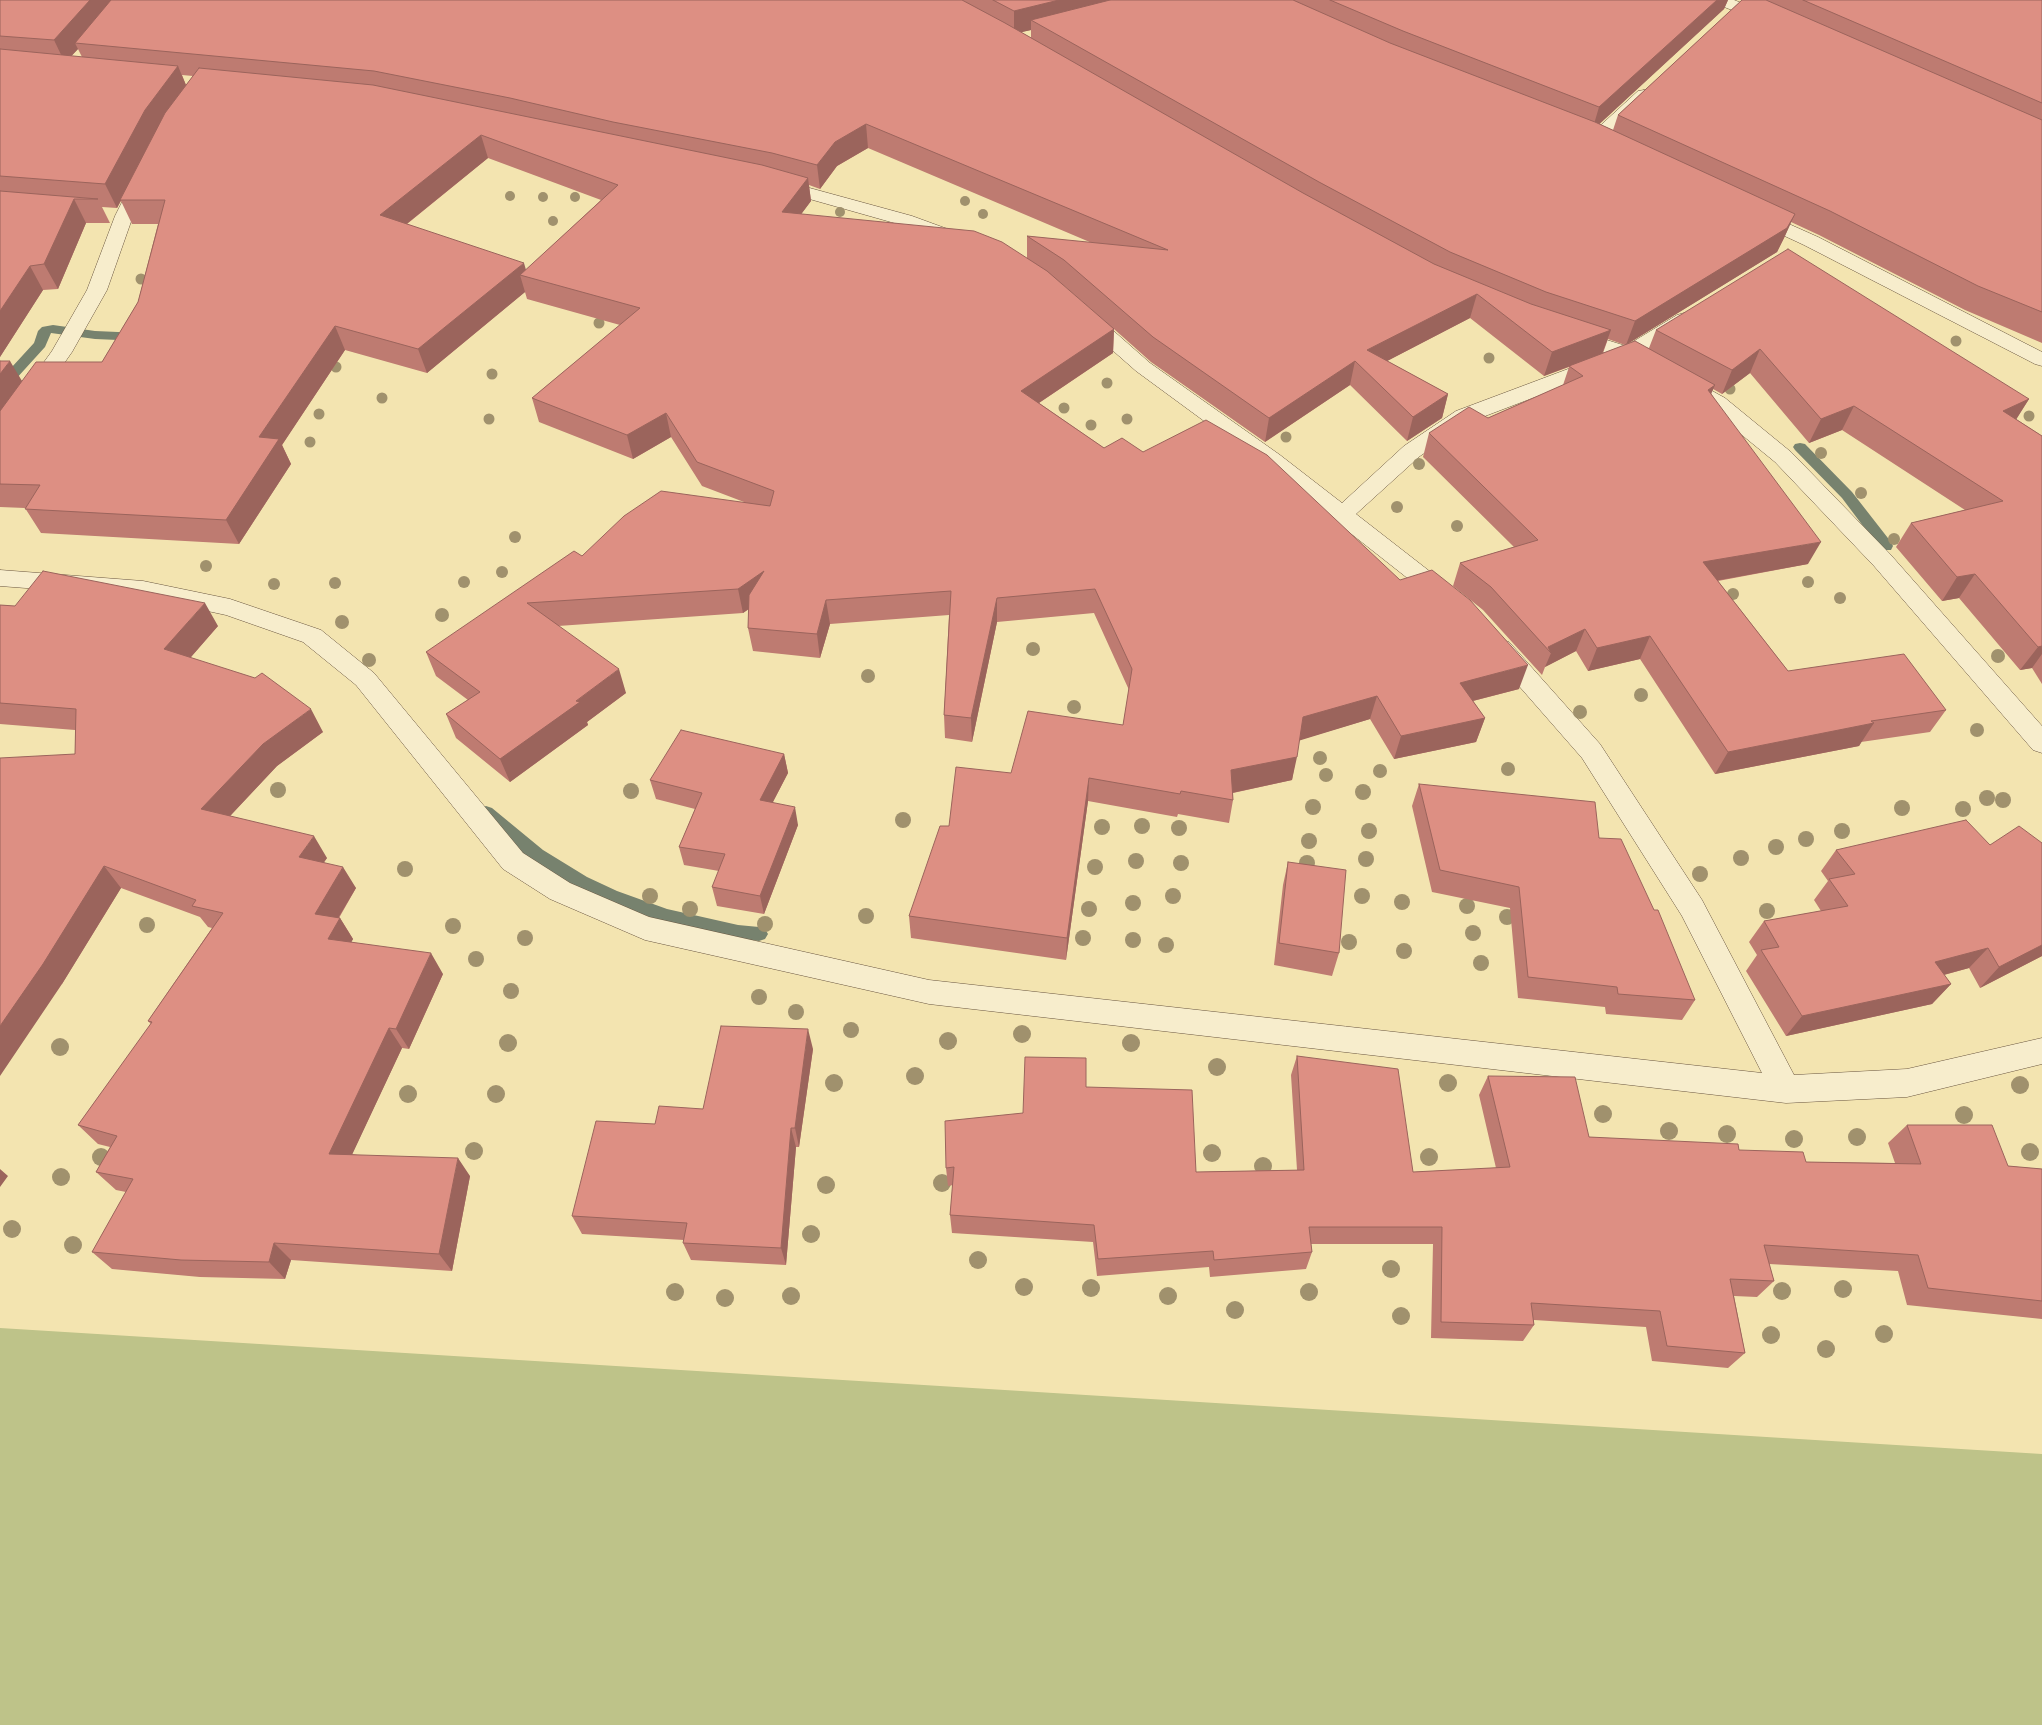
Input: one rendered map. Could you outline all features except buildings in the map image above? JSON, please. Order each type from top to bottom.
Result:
[{"type":"street","points":[[1720,0],[1742,3],[1784,26]]},
{"type":"street","points":[[1725,20],[1742,3]]},
{"type":"street","points":[[1595,140],[1652,87]]},
{"type":"street","points":[[1576,133],[1612,148]]},
{"type":"street","points":[[0,438],[62,352],[97,290],[115,215],[153,159]]},
{"type":"street","points":[[750,178],[905,220],[975,246]]},
{"type":"street","points":[[1740,208],[1802,246],[2042,360]]},
{"type":"street","points":[[1070,303],[1143,367],[1272,460],[1465,611]]},
{"type":"street","points":[[1342,515],[1412,451],[1464,416],[1628,354],[1703,308]]},
{"type":"street","points":[[1549,328],[1628,354],[1665,374],[1717,403],[1783,457],[1882,560],[2042,743]]},
{"type":"street","points":[[0,578],[142,589],[230,608],[312,636],[365,678],[514,861],[560,891],[645,928],[929,992],[1786,1089],[1907,1083],[2042,1051]]},
{"type":"street","points":[[1486,632],[1591,751],[1692,908],[1786,1089]]},
{"type":"green space","points":[[0,1328],[2042,1454],[2042,1725],[0,1725]]},
{"type":"waterway","points":[[0,388],[40,344],[43,334],[47,330],[141,337]]},
{"type":"waterway","points":[[1800,447],[1847,495],[1886,546]]},
{"type":"waterway","points":[[486,813],[537,855],[581,882],[611,896],[666,916],[738,932],[759,934]]}]
